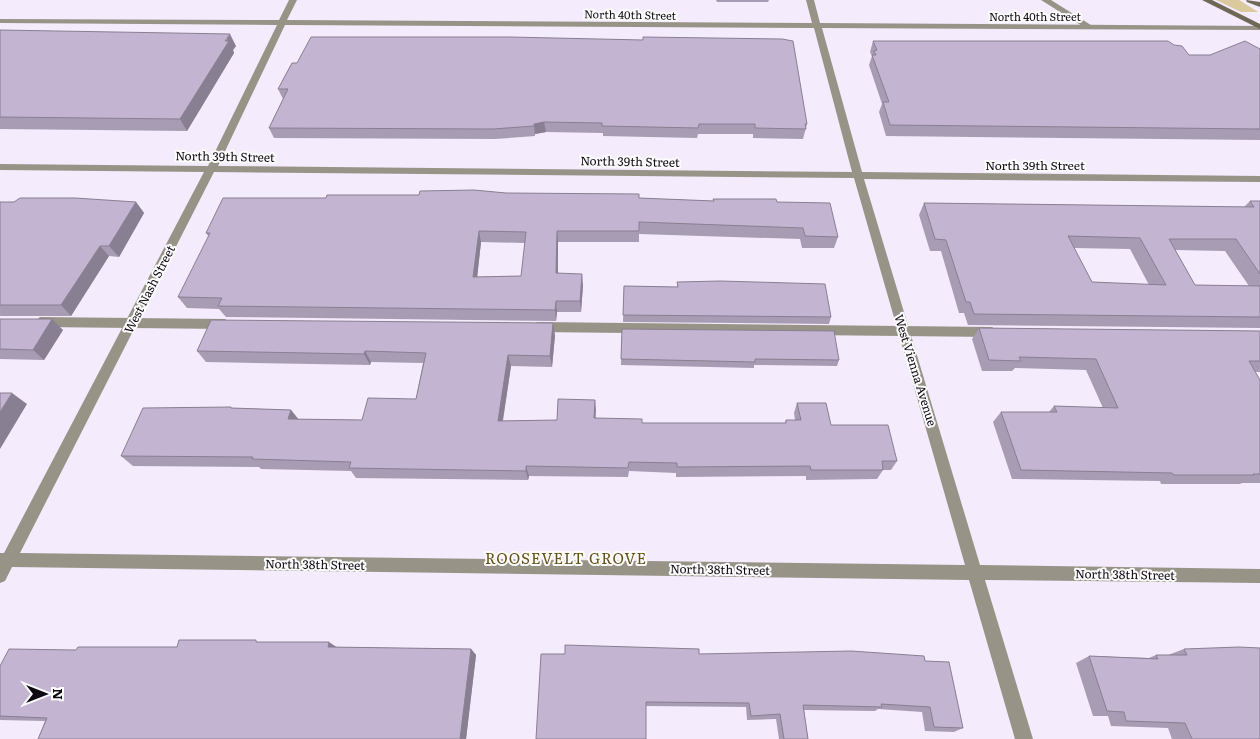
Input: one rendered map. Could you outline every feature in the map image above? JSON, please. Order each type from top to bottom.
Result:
[{"type":"street","name":"West Nash Street","points":[[0,576],[4,560],[132,323],[211,169],[293,0]]},
{"type":"street","name":"West Vienna Avenue","points":[[810,0],[858,176],[977,572],[1024,739]]},
{"type":"street","points":[[1045,0],[1090,28]]},
{"type":"street","points":[[1206,0],[1260,27]]},
{"type":"street","points":[[1250,0],[1260,5]]},
{"type":"street","name":"North 40th Street","points":[[0,21],[818,27],[1260,27]]},
{"type":"street","name":"North 39th Street","points":[[0,167],[1260,179]]},
{"type":"street","points":[[30,322],[242,324]]},
{"type":"street","points":[[529,327],[1007,332]]},
{"type":"street","name":"North 38th Street","points":[[4,560],[1260,576]]},
{"type":"shaded area","points":[[1216,0],[1239,0],[1258,12],[1241,12]]},
{"type":"building","points":[[0,30],[230,34],[225,41],[229,41],[180,119],[0,117]]},
{"type":"building","points":[[311,37],[510,37],[643,40],[643,37],[782,39],[793,41],[807,124],[805,124],[806,129],[755,128],[755,124],[699,124],[698,128],[602,126],[602,123],[544,122],[534,124],[534,126],[493,129],[269,128],[288,89],[278,89],[292,63],[297,63]]},
{"type":"building","points":[[873,41],[1168,41],[1174,45],[1182,46],[1189,55],[1210,55],[1245,41],[1260,49],[1260,129],[890,125],[883,102],[889,102],[872,55],[876,55],[874,51],[877,50]]},
{"type":"building","points":[[474,190],[506,193],[639,194],[639,198],[714,201],[713,199],[776,199],[777,202],[830,203],[838,237],[805,236],[803,228],[639,222],[639,231],[557,231],[556,273],[582,274],[580,301],[556,301],[555,310],[218,306],[222,298],[178,297],[210,233],[206,233],[223,198],[326,198],[327,195],[419,195],[420,191]],"holes":[[[479,231],[526,232],[521,276],[473,277]]]},
{"type":"building","points":[[20,198],[75,198],[136,202],[109,246],[100,246],[61,305],[0,305],[0,202],[14,202]]},
{"type":"building","points":[[1250,201],[1260,201],[1260,274],[1236,239],[1169,239],[1195,285],[1260,286],[1260,317],[974,314],[970,302],[966,302],[946,240],[935,239],[924,203],[1254,207]],"holes":[[[1068,236],[1140,238],[1166,285],[1092,282]]]},
{"type":"building","points":[[720,281],[825,284],[831,317],[623,315],[624,286],[678,287],[677,282]]},
{"type":"building","points":[[0,319],[52,319],[33,350],[0,349]]},
{"type":"building","points":[[211,320],[553,323],[550,356],[508,355],[498,421],[557,420],[558,399],[595,400],[594,418],[642,419],[642,423],[786,423],[786,420],[801,420],[797,403],[826,403],[831,425],[888,425],[897,461],[882,461],[883,470],[811,470],[810,466],[677,467],[677,463],[629,462],[628,468],[526,466],[526,471],[349,468],[351,462],[252,459],[253,457],[121,456],[143,408],[231,407],[291,410],[288,419],[362,420],[368,398],[416,399],[426,353],[365,351],[364,354],[197,351]]},
{"type":"building","points":[[979,328],[1260,331],[1260,361],[1249,361],[1260,380],[1260,474],[1174,475],[1172,473],[1021,470],[1001,412],[1057,412],[1054,406],[1118,408],[1096,359],[1019,357],[1021,361],[989,360]]},
{"type":"building","points":[[622,329],[834,331],[839,360],[755,359],[755,362],[621,359]]},
{"type":"building","points":[[0,393],[12,393],[0,412]]},
{"type":"building","points":[[179,640],[329,642],[328,647],[471,649],[460,739],[38,739],[47,718],[0,716],[0,666],[9,649],[76,650],[78,647],[177,647]]},
{"type":"building","points":[[565,645],[699,649],[699,654],[851,651],[924,656],[925,661],[949,662],[963,728],[934,727],[930,707],[881,704],[882,707],[803,705],[808,739],[784,739],[780,714],[751,716],[749,703],[646,702],[646,739],[536,739],[541,654],[565,654]]},
{"type":"building","points":[[1260,648],[1260,739],[1192,739],[1185,723],[1126,721],[1124,712],[1107,711],[1089,656],[1158,659],[1156,655],[1187,655],[1184,649]]},
{"type":"district","name":"ROOSEVELT GROVE","points":[[566,557]]}]
